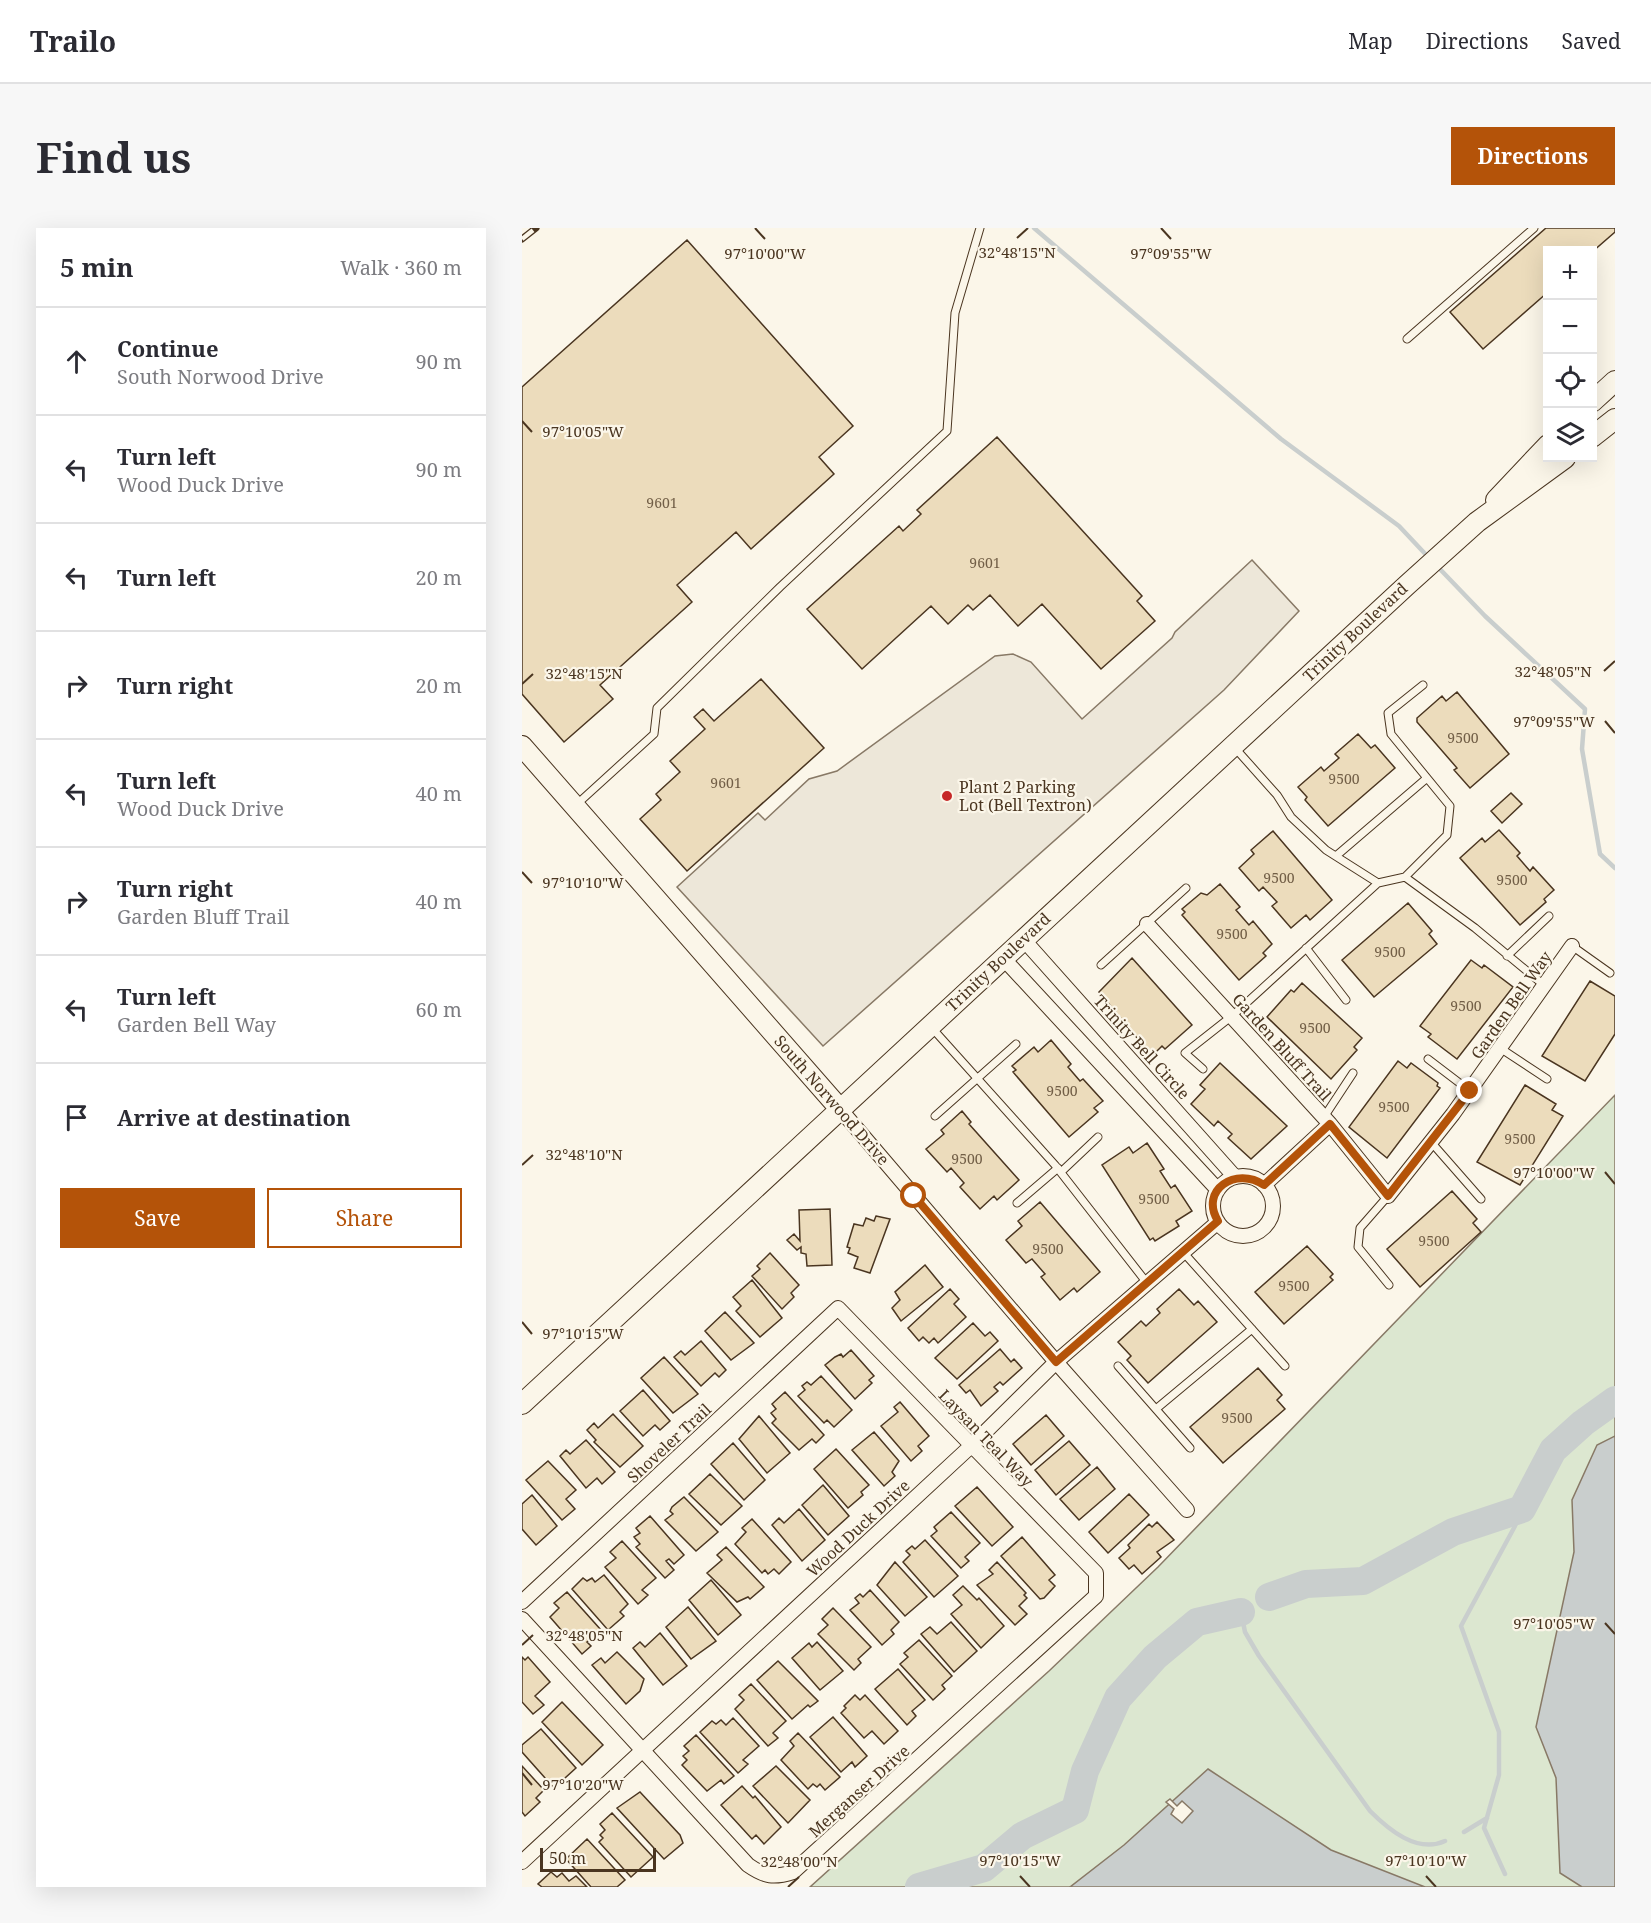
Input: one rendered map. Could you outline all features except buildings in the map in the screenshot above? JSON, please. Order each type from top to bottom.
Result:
[{"type":"main road","points":[[1597,398],[1615,381]]},
{"type":"main road","points":[[1597,434],[1615,419]]},
{"type":"main road","name":"Trinity Boulevard","points":[[1477,522],[1516,476],[1543,450]]},
{"type":"main road","name":"Trinity Boulevard","points":[[522,1404],[1407,585],[1477,522],[1560,462]]},
{"type":"main road","name":"South Norwood Drive","points":[[522,746],[840,1109]]},
{"type":"street","name":"Garden Bluff Trail","points":[[1147,924],[1327,1120],[1388,1196]]},
{"type":"street","name":"Trinity Bell Circle","points":[[1023,939],[1235,1177]]},
{"type":"street","name":"Garden Bell Way","points":[[1388,1196],[1470,1091],[1572,946]]},
{"type":"street","points":[[1003,958],[1218,1190]]},
{"type":"street","name":"South Norwood Drive","points":[[840,1109],[1056,1362],[1187,1510]]},
{"type":"street","points":[[1264,1185],[1327,1120]]},
{"type":"street","points":[[1235,1177],[1255,1179],[1264,1185],[1273,1205],[1266,1226],[1256,1233],[1244,1236],[1232,1234],[1218,1221],[1213,1205],[1218,1190],[1235,1177]]},
{"type":"street","name":"Wood Duck Drive","points":[[522,1862],[970,1447],[1056,1362],[1218,1221]]},
{"type":"street","name":"Laysan Teal Way","points":[[838,1308],[970,1447],[1096,1573],[1096,1596]]},
{"type":"street","name":"Shoveler Trail","points":[[522,1602],[838,1308]]},
{"type":"street","name":"Merganser Drive","points":[[522,1619],[748,1865],[763,1875],[776,1878],[793,1872],[1096,1596]]},
{"type":"lane","points":[[575,806],[654,734],[657,708],[780,587],[947,431],[955,314],[980,228]]},
{"type":"lane","points":[[1407,339],[1534,228]]},
{"type":"lane","points":[[1203,1069],[1185,1053],[1232,1016],[1378,883],[1406,877],[1447,835],[1450,806],[1391,734],[1388,713],[1423,685]]},
{"type":"lane","points":[[1233,745],[1277,795],[1292,817],[1336,856],[1378,883]]},
{"type":"lane","points":[[1336,856],[1427,778]]},
{"type":"lane","points":[[1406,877],[1475,928],[1545,986]]},
{"type":"lane","points":[[1101,965],[1186,888]]},
{"type":"lane","points":[[1507,956],[1549,916]]},
{"type":"lane","points":[[1572,946],[1610,973]]},
{"type":"lane","points":[[1306,948],[1346,1000]]},
{"type":"lane","points":[[930,1026],[1059,1170],[1147,1283]]},
{"type":"lane","points":[[935,1116],[1016,1044]]},
{"type":"lane","points":[[1500,1048],[1547,1079]]},
{"type":"lane","points":[[1428,1059],[1470,1091]]},
{"type":"lane","points":[[1327,1120],[1353,1073]]},
{"type":"lane","points":[[1017,1203],[1098,1137]]},
{"type":"lane","points":[[1431,1142],[1481,1199]]},
{"type":"lane","points":[[1388,1196],[1360,1228],[1358,1247],[1389,1285]]},
{"type":"lane","points":[[1183,1252],[1285,1366]]},
{"type":"lane","points":[[1156,1408],[1252,1329]]},
{"type":"lane","points":[[1118,1366],[1190,1448]]},
{"type":"green space","points":[[1615,1095],[1615,1887],[810,1887],[1049,1671],[1158,1567]]},
{"type":"shaded area","name":"Plant 2 Parking Lot (Bell Textron)","points":[[1252,560],[1299,611],[1224,690],[823,1046],[677,887],[758,813],[765,820],[809,779],[837,771],[995,656],[1013,654],[1031,662],[1082,719],[1172,638],[1175,632]]},
{"type":"shaded area","points":[[1615,1436],[1615,1887],[1582,1887],[1560,1873],[1556,1778],[1536,1727],[1574,1552],[1572,1500],[1597,1445]]},
{"type":"shaded area","points":[[1208,1769],[1331,1850],[1425,1887],[1070,1887],[1124,1845]]},
{"type":"pier","points":[[1170,1799],[1177,1806],[1182,1801],[1193,1811],[1182,1823],[1171,1814],[1174,1809],[1166,1802]]},
{"type":"waterway","points":[[1034,228],[1281,439],[1399,526],[1430,559]]},
{"type":"waterway","points":[[1436,565],[1485,616],[1585,709],[1582,749],[1600,854],[1615,868]]},
{"type":"waterway","points":[[1269,1597],[1306,1584],[1363,1581],[1453,1532],[1522,1509],[1553,1450],[1583,1423],[1615,1400]]},
{"type":"waterway","points":[[1505,1874],[1484,1828],[1499,1775],[1499,1732],[1461,1626],[1522,1509]]},
{"type":"waterway","points":[[1241,1612],[1245,1632],[1259,1656],[1370,1811],[1404,1838],[1424,1844],[1445,1841]]},
{"type":"waterway","points":[[919,1887],[984,1868],[1022,1836],[1075,1810],[1085,1771],[1118,1698],[1155,1657],[1197,1622],[1241,1612]]},
{"type":"waterway","points":[[1464,1832],[1487,1818]]},
{"type":"railway","points":[[522,239],[536,228]]},
{"type":"place","name":"Plant 2 Parking Lot (Bell Textron)","points":[[947,796]]},
{"type":"route","points":[[914,1196],[1056,1362],[1218,1221],[1213,1205],[1216,1193],[1224,1183],[1235,1177],[1244,1176],[1264,1185],[1330,1124],[1388,1196],[1470,1091]]}]
